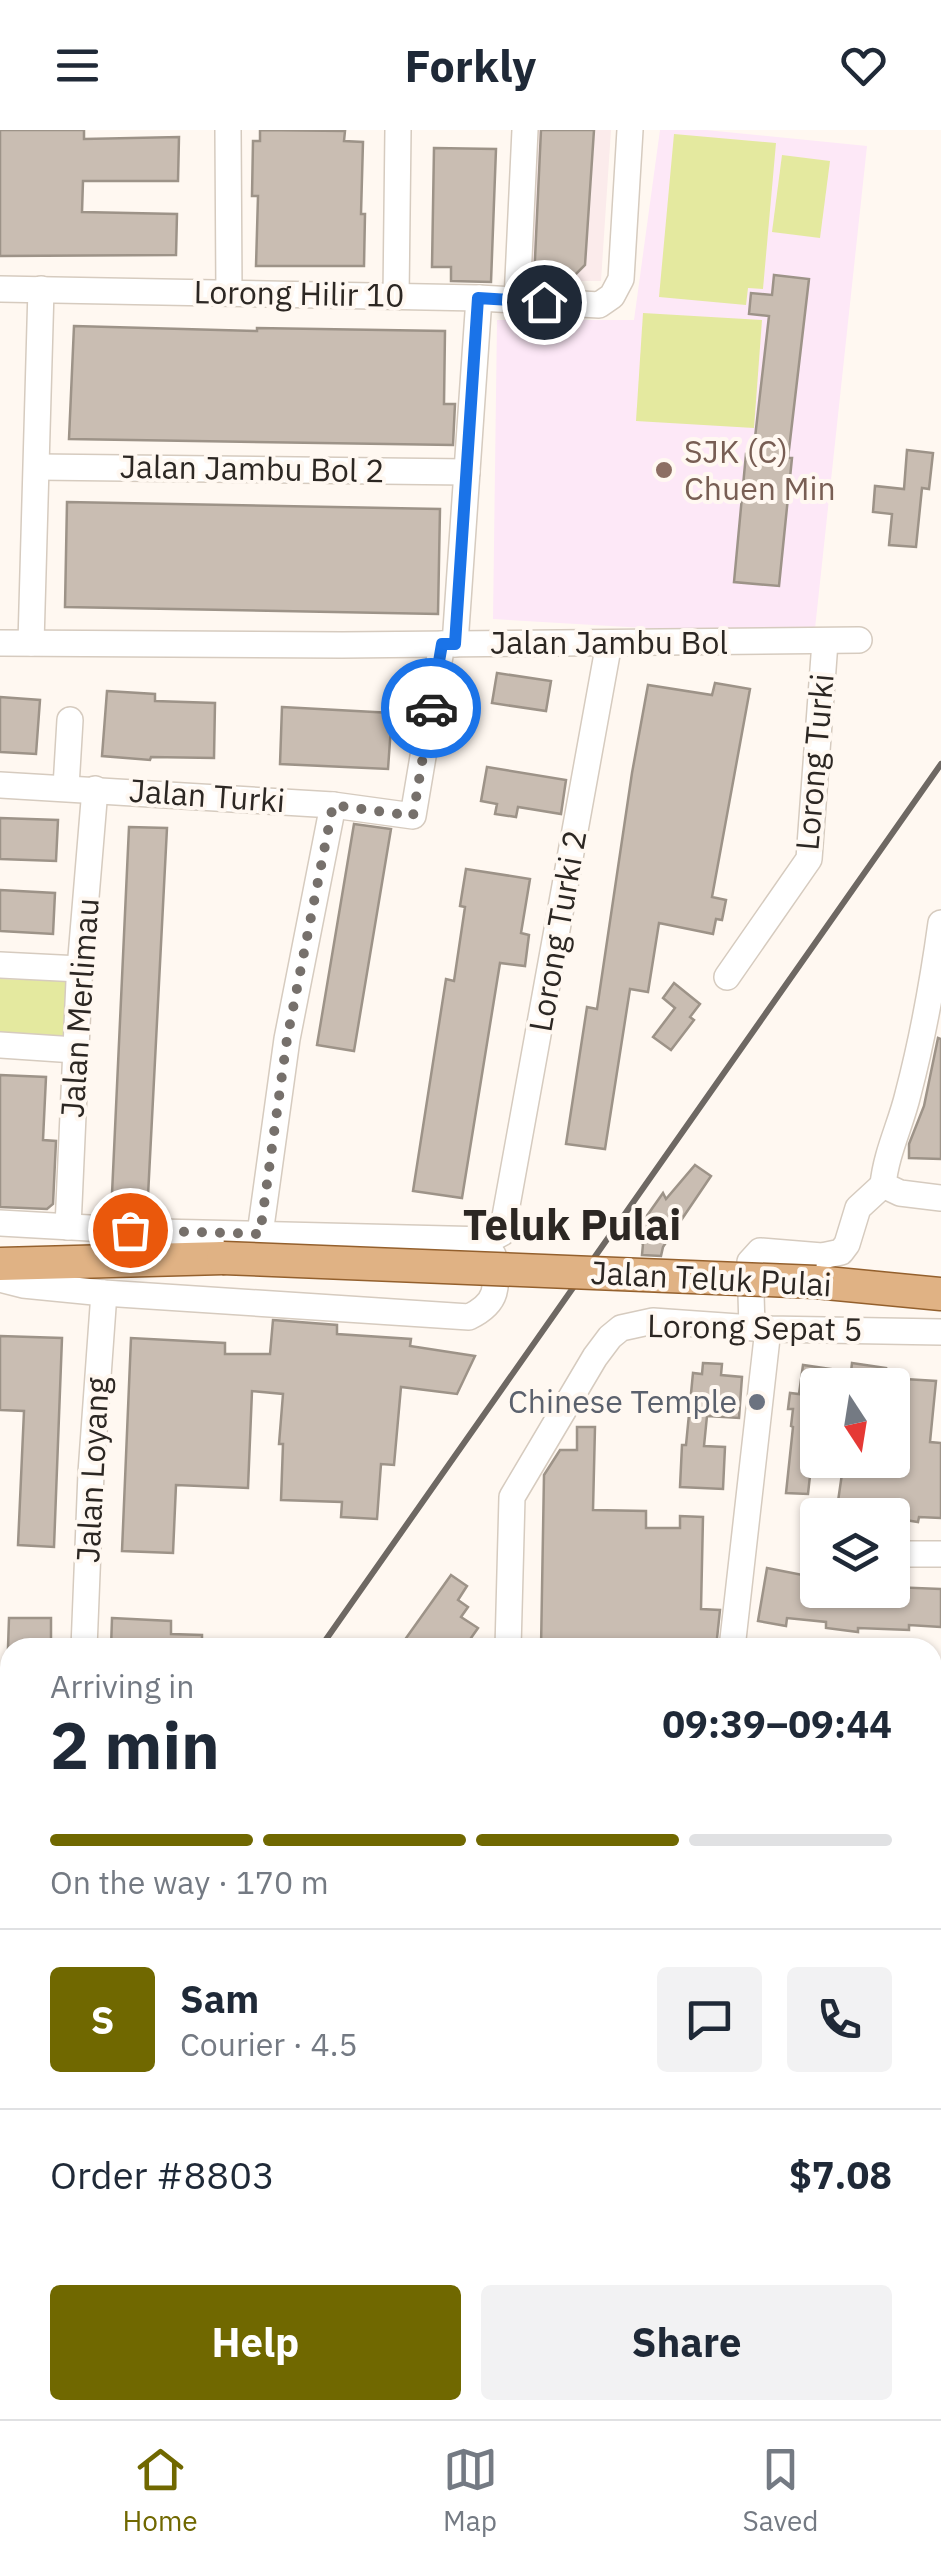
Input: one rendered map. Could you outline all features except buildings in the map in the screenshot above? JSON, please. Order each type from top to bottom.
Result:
[{"type":"main road","name":"Jalan Teluk Pulai","points":[[0,1264],[223,1258],[816,1282],[941,1294]]},
{"type":"street","points":[[228,130],[229,292]]},
{"type":"street","points":[[396,296],[398,130]]},
{"type":"street","points":[[517,300],[525,130]]},
{"type":"street","name":"Lorong Hilir 10","points":[[0,288],[478,298],[599,305],[612,296],[622,279],[630,130]]},
{"type":"street","points":[[31,643],[41,289]]},
{"type":"street","points":[[448,644],[466,472],[478,298]]},
{"type":"street","name":"Jalan Jambu Bol 2","points":[[37,467],[466,472]]},
{"type":"street","name":"Jalan Jambu Bol","points":[[0,643],[609,644],[858,640]]},
{"type":"street","name":"Lorong Turki","points":[[728,978],[809,860],[825,642]]},
{"type":"street","name":"Jalan Turki","points":[[0,785],[333,805],[413,816],[448,644]]},
{"type":"street","name":"Lorong Turki 2","points":[[489,1240],[502,1233],[506,1220],[609,644]]},
{"type":"street","points":[[66,787],[70,720]]},
{"type":"street","name":"Jalan Merlimau","points":[[68,1227],[80,969],[96,788]]},
{"type":"street","points":[[260,1234],[287,1039],[333,805]]},
{"type":"street","points":[[733,1638],[760,1328],[750,1262],[760,1252],[822,1256],[841,1252],[858,1208],[883,1185],[936,998],[941,923]]},
{"type":"street","points":[[0,965],[80,969]]},
{"type":"street","points":[[0,1046],[75,1050]]},
{"type":"street","points":[[883,1185],[900,1192],[941,1198]]},
{"type":"street","points":[[0,1223],[489,1240],[494,1258],[495,1296],[486,1309],[469,1317],[104,1293],[0,1279]]},
{"type":"street","name":"Jalan Loyang","points":[[84,1638],[104,1293]]},
{"type":"street","name":"Lorong Sepat 5","points":[[508,1638],[512,1496],[610,1337],[622,1328],[653,1321],[941,1332]]},
{"type":"street","points":[[910,1554],[941,1554]]},
{"type":"shaded area","points":[[512,130],[611,130],[601,281],[511,281]]},
{"type":"shaded area","name":"SJK (C) Chuen Min","points":[[660,130],[706,130],[867,146],[814,638],[493,619],[497,320],[634,320]]},
{"type":"green space","points":[[674,134],[776,143],[763,289],[748,288],[746,305],[659,297]]},
{"type":"green space","points":[[782,155],[830,161],[820,238],[772,232]]},
{"type":"green space","points":[[643,313],[762,320],[754,428],[636,421]]},
{"type":"green space","points":[[0,979],[79,981],[80,1045],[0,1040]]},
{"type":"railway","points":[[327,1638],[941,764]]},
{"type":"way so far","points":[[130,1230],[260,1234],[287,1039],[333,805],[413,816],[431,708]]},
{"type":"place","name":"SJK (C) Chuen Min","points":[[664,470]]},
{"type":"place","name":"Chinese Temple","points":[[757,1402]]},
{"type":"district","name":"Teluk Pulai","points":[[572,1225]]},
{"type":"route","points":[[431,708],[442,644],[455,644],[478,298],[544,302]]}]
